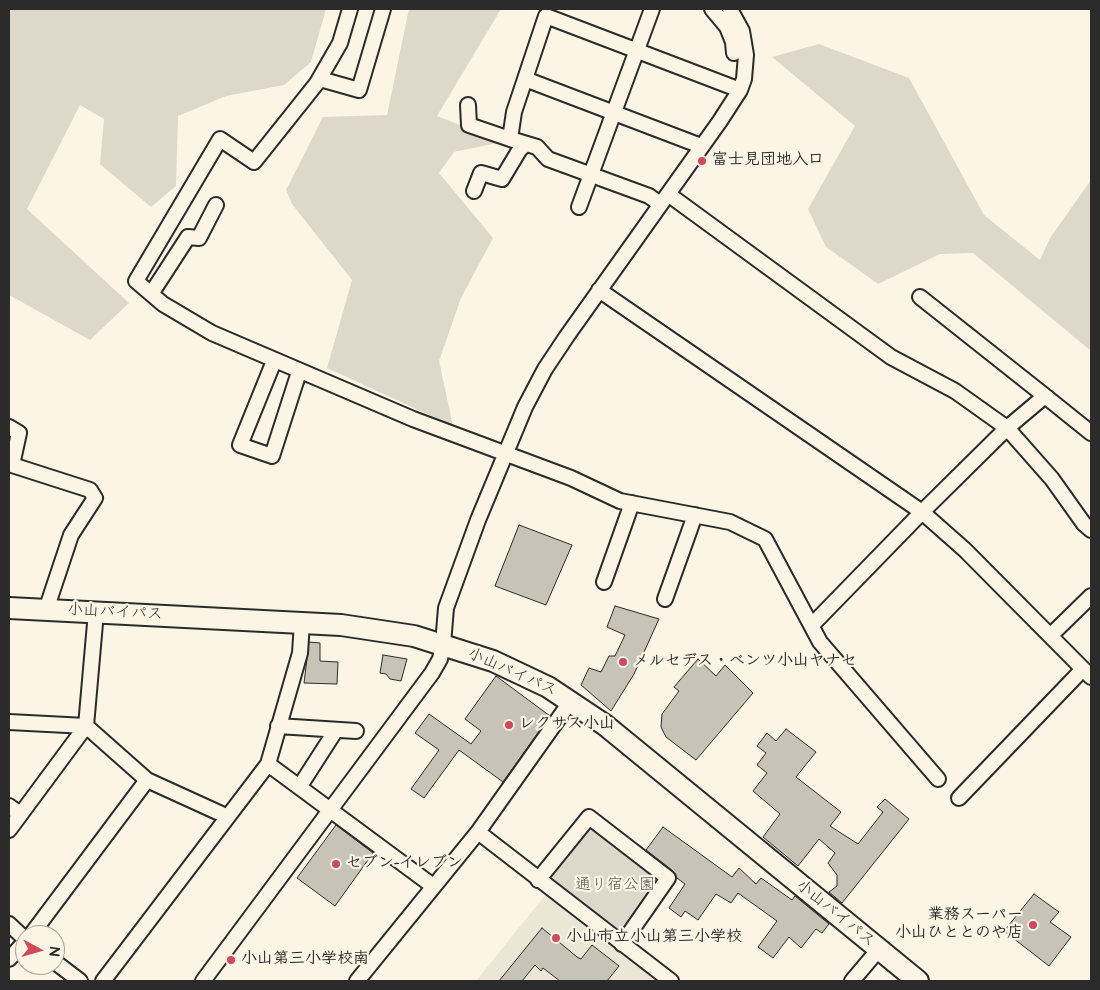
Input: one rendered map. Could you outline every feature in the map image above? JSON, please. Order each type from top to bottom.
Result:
[{"type":"highway","name":"小山バイパス","points":[[9,608],[302,622],[379,629],[443,644],[527,676],[571,701],[605,725],[918,981]]},
{"type":"street","points":[[350,9],[340,43],[320,79],[254,162],[220,138],[136,280],[163,304],[212,333],[413,419],[571,478],[620,501],[730,522],[766,539],[820,642],[938,779]]},
{"type":"street","points":[[320,79],[359,90],[383,9]]},
{"type":"street","points":[[579,207],[652,9]]},
{"type":"street","points":[[712,9],[727,27],[734,54]]},
{"type":"street","points":[[203,981],[333,810],[432,674],[440,658],[443,644],[446,608],[504,453],[545,369],[740,90],[745,73],[746,55],[742,31],[730,9]]},
{"type":"street","points":[[510,139],[514,112],[546,16],[556,14],[636,51],[740,90]]},
{"type":"street","points":[[525,79],[701,146]]},
{"type":"street","points":[[468,105],[469,125],[537,147],[548,159],[649,196],[664,199],[891,357],[955,392],[1007,428],[1052,479],[1084,524],[1091,530]]},
{"type":"street","points":[[474,191],[481,172],[502,179],[520,148],[526,144]]},
{"type":"street","points":[[151,294],[188,237],[199,238],[216,205]]},
{"type":"street","points":[[599,290],[922,512],[965,550],[1087,673],[960,798]]},
{"type":"street","points":[[920,297],[1091,433]]},
{"type":"street","points":[[274,361],[240,445],[272,456],[300,372]]},
{"type":"street","points":[[812,625],[1007,428],[1045,396]]},
{"type":"street","points":[[9,427],[19,433],[10,464],[90,490],[95,498],[71,536],[46,610]]},
{"type":"street","points":[[604,582],[632,503]]},
{"type":"street","points":[[665,599],[695,515]]},
{"type":"street","points":[[1051,636],[1091,596]]},
{"type":"street","points":[[9,830],[14,810],[86,726],[96,612]]},
{"type":"street","points":[[103,981],[226,816],[268,764],[300,653],[302,622]]},
{"type":"street","points":[[357,981],[478,832],[571,701]]},
{"type":"street","points":[[10,723],[86,726],[147,780],[226,816]]},
{"type":"street","points":[[278,726],[356,731]]},
{"type":"street","points":[[300,786],[336,730]]},
{"type":"street","points":[[268,764],[333,810],[433,886]]},
{"type":"street","points":[[38,925],[147,780]]},
{"type":"street","points":[[538,880],[589,818],[668,878],[622,944]]},
{"type":"street","points":[[478,832],[671,981]]},
{"type":"street","points":[[852,981],[878,949]]},
{"type":"street","points":[[65,970],[80,981]]},
{"type":"shaded area","name":"小山市立小山第三小学校","points":[[546,894],[659,981],[476,981]]},
{"type":"green space","points":[[9,9],[326,9],[311,62],[284,85],[226,96],[178,116],[176,186],[151,207],[100,164],[104,119],[80,105],[27,209],[129,303],[90,340],[9,295]]},
{"type":"green space","points":[[409,9],[501,9],[437,116],[502,142],[454,152],[439,173],[493,238],[461,298],[439,361],[453,426],[327,368],[352,280],[292,204],[286,190],[323,117],[387,115]]},
{"type":"green space","points":[[819,44],[909,78],[984,215],[1040,260],[1050,238],[1091,180],[1091,351],[973,253],[940,254],[878,284],[826,247],[808,209],[855,126],[772,57]]},
{"type":"green space","name":"通り宿公園","points":[[593,826],[662,876],[627,932],[618,935],[553,883],[552,875],[586,827]]},
{"type":"building","points":[[519,525],[572,545],[546,605],[495,586]]},
{"type":"building","name":"メルセデス・ベンツ小山ヤナセ","points":[[615,606],[659,619],[634,674],[611,711],[581,685],[589,668],[601,672],[609,656],[615,656],[625,635],[607,627]]},
{"type":"building","points":[[309,642],[320,643],[320,661],[338,662],[337,684],[304,683]]},
{"type":"building","points":[[383,655],[407,659],[401,681],[390,679],[386,674],[380,673]]},
{"type":"building","points":[[698,659],[716,676],[725,665],[753,693],[696,760],[666,737],[661,727],[662,714],[679,691],[674,687]]},
{"type":"building","name":"レクサス小山","points":[[496,676],[550,716],[503,782],[459,750],[424,798],[411,789],[439,750],[415,733],[429,714],[471,744],[481,731],[465,719]]},
{"type":"building","points":[[786,729],[816,752],[796,777],[841,812],[830,826],[858,844],[883,812],[877,807],[885,799],[909,819],[842,903],[829,892],[837,886],[837,875],[828,863],[835,853],[819,839],[798,866],[763,837],[780,814],[753,791],[767,773],[757,765],[766,753],[757,746],[767,733],[776,741]]},
{"type":"building","name":"セブン-イレブン","points":[[336,825],[373,853],[335,906],[297,878]]},
{"type":"building","points":[[663,827],[732,877],[739,868],[756,884],[761,878],[792,900],[795,896],[829,924],[822,933],[816,929],[801,948],[789,937],[773,958],[758,947],[777,921],[738,893],[731,903],[716,894],[698,920],[685,911],[681,917],[669,908],[685,884],[677,878],[673,871],[646,850]]},
{"type":"building","points":[[1034,894],[1059,912],[1050,922],[1071,937],[1049,966],[1004,931]]},
{"type":"building","points":[[542,928],[581,959],[592,945],[619,966],[607,981],[560,981],[543,968],[541,971],[535,965],[522,981],[499,981]]},
{"type":"place","name":"富士見団地入口","points":[[702,161]]},
{"type":"place","name":"メルセデス・ベンツ小山ヤナセ","points":[[623,662]]},
{"type":"place","name":"レクサス小山","points":[[509,725]]},
{"type":"place","name":"セブン-イレブン","points":[[336,864]]},
{"type":"place","name":"業務スーパー 小山ひととのや店","points":[[1033,925]]},
{"type":"place","name":"小山市立小山第三小学校","points":[[556,938]]},
{"type":"place","name":"小山第三小学校南","points":[[231,960]]}]
